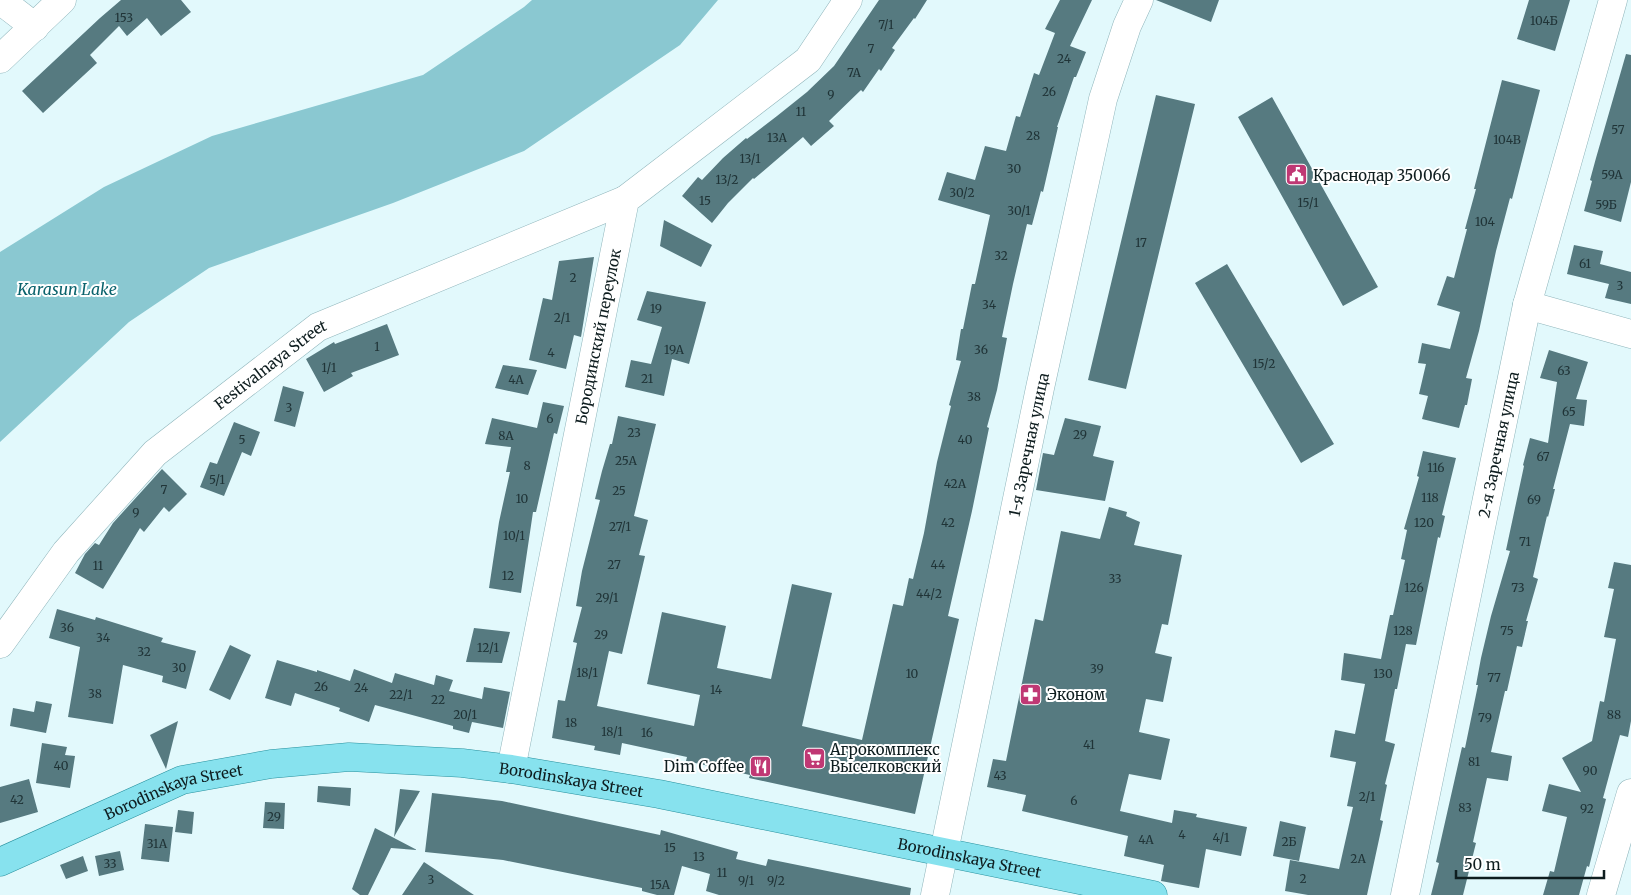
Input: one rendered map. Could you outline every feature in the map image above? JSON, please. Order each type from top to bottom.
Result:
[{"type":"main road","name":"Borodinskaya Street","points":[[0,862],[182,780],[270,764],[349,757],[462,763],[510,769],[659,794],[1152,895]]},
{"type":"street","points":[[0,0],[34,27]]},
{"type":"street","points":[[0,59],[62,0]]},
{"type":"street","points":[[625,200],[808,60],[848,0]]},
{"type":"street","name":"1-я Заречная улица","points":[[935,895],[1102,99],[1127,26],[1139,0]]},
{"type":"street","name":"2-я Заречная улица","points":[[1405,895],[1527,305],[1613,0]]},
{"type":"street","name":"Festivalnaya Street","points":[[0,644],[66,552],[155,453],[318,327],[625,200]]},
{"type":"street","name":"Бородинский переулок","points":[[510,769],[625,200]]},
{"type":"street","points":[[1527,305],[1631,334]]},
{"type":"street","points":[[1601,895],[1631,794]]},
{"type":"water","name":"Karasun Lake","points":[[532,0],[718,0],[680,45],[524,151],[393,203],[209,268],[129,322],[0,442],[0,252],[104,187],[212,136],[423,75]]},
{"type":"building","points":[[121,0],[181,0],[191,12],[161,36],[147,18],[127,36],[119,26],[90,55],[97,63],[43,113],[22,91]]},
{"type":"building","points":[[879,0],[927,0],[892,48],[895,50],[881,71],[879,69],[863,92],[861,90],[829,121],[834,126],[811,146],[803,137],[753,178],[728,203],[712,223],[682,196],[698,177],[702,180],[746,138],[807,92],[834,66]]},
{"type":"building","points":[[1060,0],[1092,0],[1070,46],[1086,52],[1076,77],[1074,77],[1057,127],[1043,192],[1041,191],[1032,225],[1027,224],[1013,284],[1002,337],[1007,338],[997,390],[987,427],[989,428],[972,511],[948,616],[959,619],[915,814],[749,778],[750,775],[686,761],[687,757],[622,743],[620,755],[594,750],[595,746],[552,738],[558,700],[565,701],[577,643],[573,642],[582,607],[576,606],[582,571],[600,500],[595,499],[610,444],[612,444],[618,416],[656,424],[634,516],[648,520],[639,555],[645,556],[622,654],[609,651],[597,706],[694,726],[700,695],[647,684],[662,612],[726,626],[717,668],[771,679],[792,584],[832,593],[802,726],[862,740],[893,604],[903,606],[909,578],[913,579],[924,533],[937,462],[951,406],[949,405],[961,361],[956,360],[961,329],[963,329],[972,284],[975,284],[990,215],[938,200],[947,172],[975,180],[985,146],[1006,151],[1016,116],[1020,117],[1034,73],[1039,75],[1055,33],[1045,29]]},
{"type":"building","points":[[1156,0],[1219,0],[1211,22]]},
{"type":"building","points":[[1529,0],[1570,0],[1555,51],[1517,39]]},
{"type":"building","points":[[1626,54],[1631,55],[1631,182],[1621,222],[1584,211],[1592,181],[1590,180]]},
{"type":"building","points":[[1502,80],[1540,90],[1512,199],[1510,198],[1496,251],[1479,331],[1466,378],[1472,379],[1467,405],[1465,405],[1459,428],[1422,419],[1428,396],[1419,394],[1426,364],[1418,363],[1422,343],[1450,349],[1460,312],[1437,305],[1447,276],[1454,278],[1476,189],[1474,189]]},
{"type":"building","points":[[1156,95],[1195,104],[1126,389],[1088,380]]},
{"type":"building","points":[[1272,97],[1378,287],[1343,306],[1238,117]]},
{"type":"building","points":[[664,220],[712,245],[701,267],[660,246]]},
{"type":"building","points":[[1574,245],[1603,251],[1600,264],[1631,272],[1631,304],[1605,298],[1609,284],[1567,274]]},
{"type":"building","points":[[594,257],[581,337],[574,335],[566,369],[529,360],[543,298],[552,300],[559,261]]},
{"type":"building","points":[[1227,264],[1334,444],[1301,463],[1195,283]]},
{"type":"building","points":[[647,291],[706,302],[689,364],[672,359],[664,396],[625,387],[631,360],[651,364],[662,327],[637,320]]},
{"type":"building","points":[[387,324],[399,355],[351,373],[353,376],[324,392],[306,359],[334,342],[335,344]]},
{"type":"building","points":[[1549,350],[1588,362],[1576,399],[1587,400],[1584,426],[1570,424],[1533,577],[1538,579],[1526,621],[1528,621],[1522,647],[1517,646],[1491,752],[1512,756],[1508,781],[1487,778],[1473,842],[1476,843],[1463,895],[1431,895],[1439,863],[1436,862],[1462,747],[1465,748],[1478,685],[1476,685],[1481,658],[1510,551],[1506,550],[1523,465],[1530,438],[1548,443],[1557,382],[1540,378]]},
{"type":"building","points":[[503,365],[537,370],[528,395],[495,388]]},
{"type":"building","points":[[283,386],[304,392],[295,427],[274,421]]},
{"type":"building","points":[[543,402],[564,406],[557,434],[554,433],[536,512],[533,512],[521,593],[489,588],[499,522],[510,472],[506,472],[511,447],[485,444],[492,418],[537,428]]},
{"type":"building","points":[[1065,418],[1101,426],[1093,456],[1114,461],[1105,501],[1036,490],[1043,453],[1054,455]]},
{"type":"building","points":[[234,422],[260,432],[251,456],[242,452],[224,496],[200,487],[210,462],[217,464]]},
{"type":"building","points":[[1423,451],[1456,458],[1442,515],[1445,516],[1440,538],[1438,537],[1416,645],[1406,644],[1397,689],[1395,689],[1385,741],[1395,744],[1385,784],[1387,785],[1380,820],[1383,821],[1367,895],[1308,895],[1285,891],[1290,860],[1339,869],[1353,807],[1347,806],[1356,762],[1330,757],[1335,730],[1355,734],[1365,684],[1341,680],[1344,653],[1381,659],[1390,615],[1393,615],[1405,560],[1401,559],[1407,530],[1404,529],[1419,477],[1417,476]]},
{"type":"building","points":[[162,469],[187,494],[169,512],[164,507],[144,532],[140,528],[103,589],[75,573],[85,554],[95,543],[99,545],[113,523]]},
{"type":"building","points":[[1109,507],[1127,512],[1126,516],[1140,522],[1134,545],[1182,555],[1168,625],[1162,624],[1155,653],[1172,657],[1163,702],[1146,699],[1139,732],[1170,739],[1161,780],[1129,774],[1120,811],[1172,823],[1174,810],[1197,814],[1196,817],[1247,827],[1241,856],[1206,849],[1199,888],[1161,881],[1164,865],[1124,856],[1128,836],[1022,811],[1026,795],[987,787],[993,759],[1006,761],[1035,619],[1043,621],[1061,531],[1100,539]]},
{"type":"building","points":[[1614,562],[1631,565],[1631,721],[1628,737],[1620,735],[1603,798],[1606,799],[1589,867],[1587,866],[1579,895],[1543,895],[1550,871],[1554,872],[1567,817],[1542,811],[1549,784],[1581,792],[1562,758],[1592,741],[1600,701],[1604,702],[1616,639],[1604,637],[1614,589],[1608,588]]},
{"type":"building","points":[[57,609],[95,620],[96,617],[163,638],[161,642],[196,651],[186,689],[162,682],[163,676],[123,665],[113,724],[68,717],[80,647],[49,638]]},
{"type":"building","points":[[474,628],[510,632],[502,663],[466,662]]},
{"type":"building","points":[[230,645],[251,655],[230,700],[209,690]]},
{"type":"building","points":[[277,660],[350,681],[354,669],[392,683],[395,673],[434,685],[436,675],[453,680],[449,691],[482,699],[484,687],[510,692],[503,728],[472,722],[469,733],[453,729],[453,726],[375,705],[369,722],[339,711],[340,708],[295,693],[291,706],[265,698]]},
{"type":"building","points":[[36,701],[52,704],[46,733],[10,726],[13,708],[34,712]]},
{"type":"building","points":[[178,721],[166,769],[150,735]]},
{"type":"building","points":[[42,743],[67,747],[65,755],[75,756],[70,788],[36,783]]},
{"type":"building","points":[[29,779],[38,812],[0,823],[0,787]]},
{"type":"building","points":[[318,786],[351,788],[350,806],[317,802]]},
{"type":"building","points":[[400,789],[420,791],[394,837]]},
{"type":"building","points":[[432,793],[502,801],[660,835],[661,830],[738,852],[736,859],[766,866],[768,859],[911,888],[910,895],[719,895],[706,891],[710,874],[682,866],[674,895],[657,895],[642,891],[642,888],[503,860],[425,852]]},
{"type":"building","points":[[265,802],[285,803],[284,829],[263,828]]},
{"type":"building","points":[[178,810],[194,812],[192,834],[175,832]]},
{"type":"building","points":[[1280,821],[1306,827],[1299,861],[1273,856]]},
{"type":"building","points":[[145,824],[173,827],[169,862],[141,859]]},
{"type":"building","points":[[375,828],[417,850],[391,848],[368,895],[360,895],[352,889]]},
{"type":"building","points":[[120,851],[124,870],[99,876],[95,856]]},
{"type":"building","points":[[83,856],[88,871],[66,879],[60,865]]},
{"type":"building","points":[[424,862],[474,895],[402,895]]},
{"type":"place","name":"Краснодар 350066","points":[[1297,175]]},
{"type":"place","name":"Эконом","points":[[1031,694]]},
{"type":"place","name":"Агрокомплекс Выселковский","points":[[814,758]]},
{"type":"place","name":"Dim Coffee","points":[[760,766]]}]
